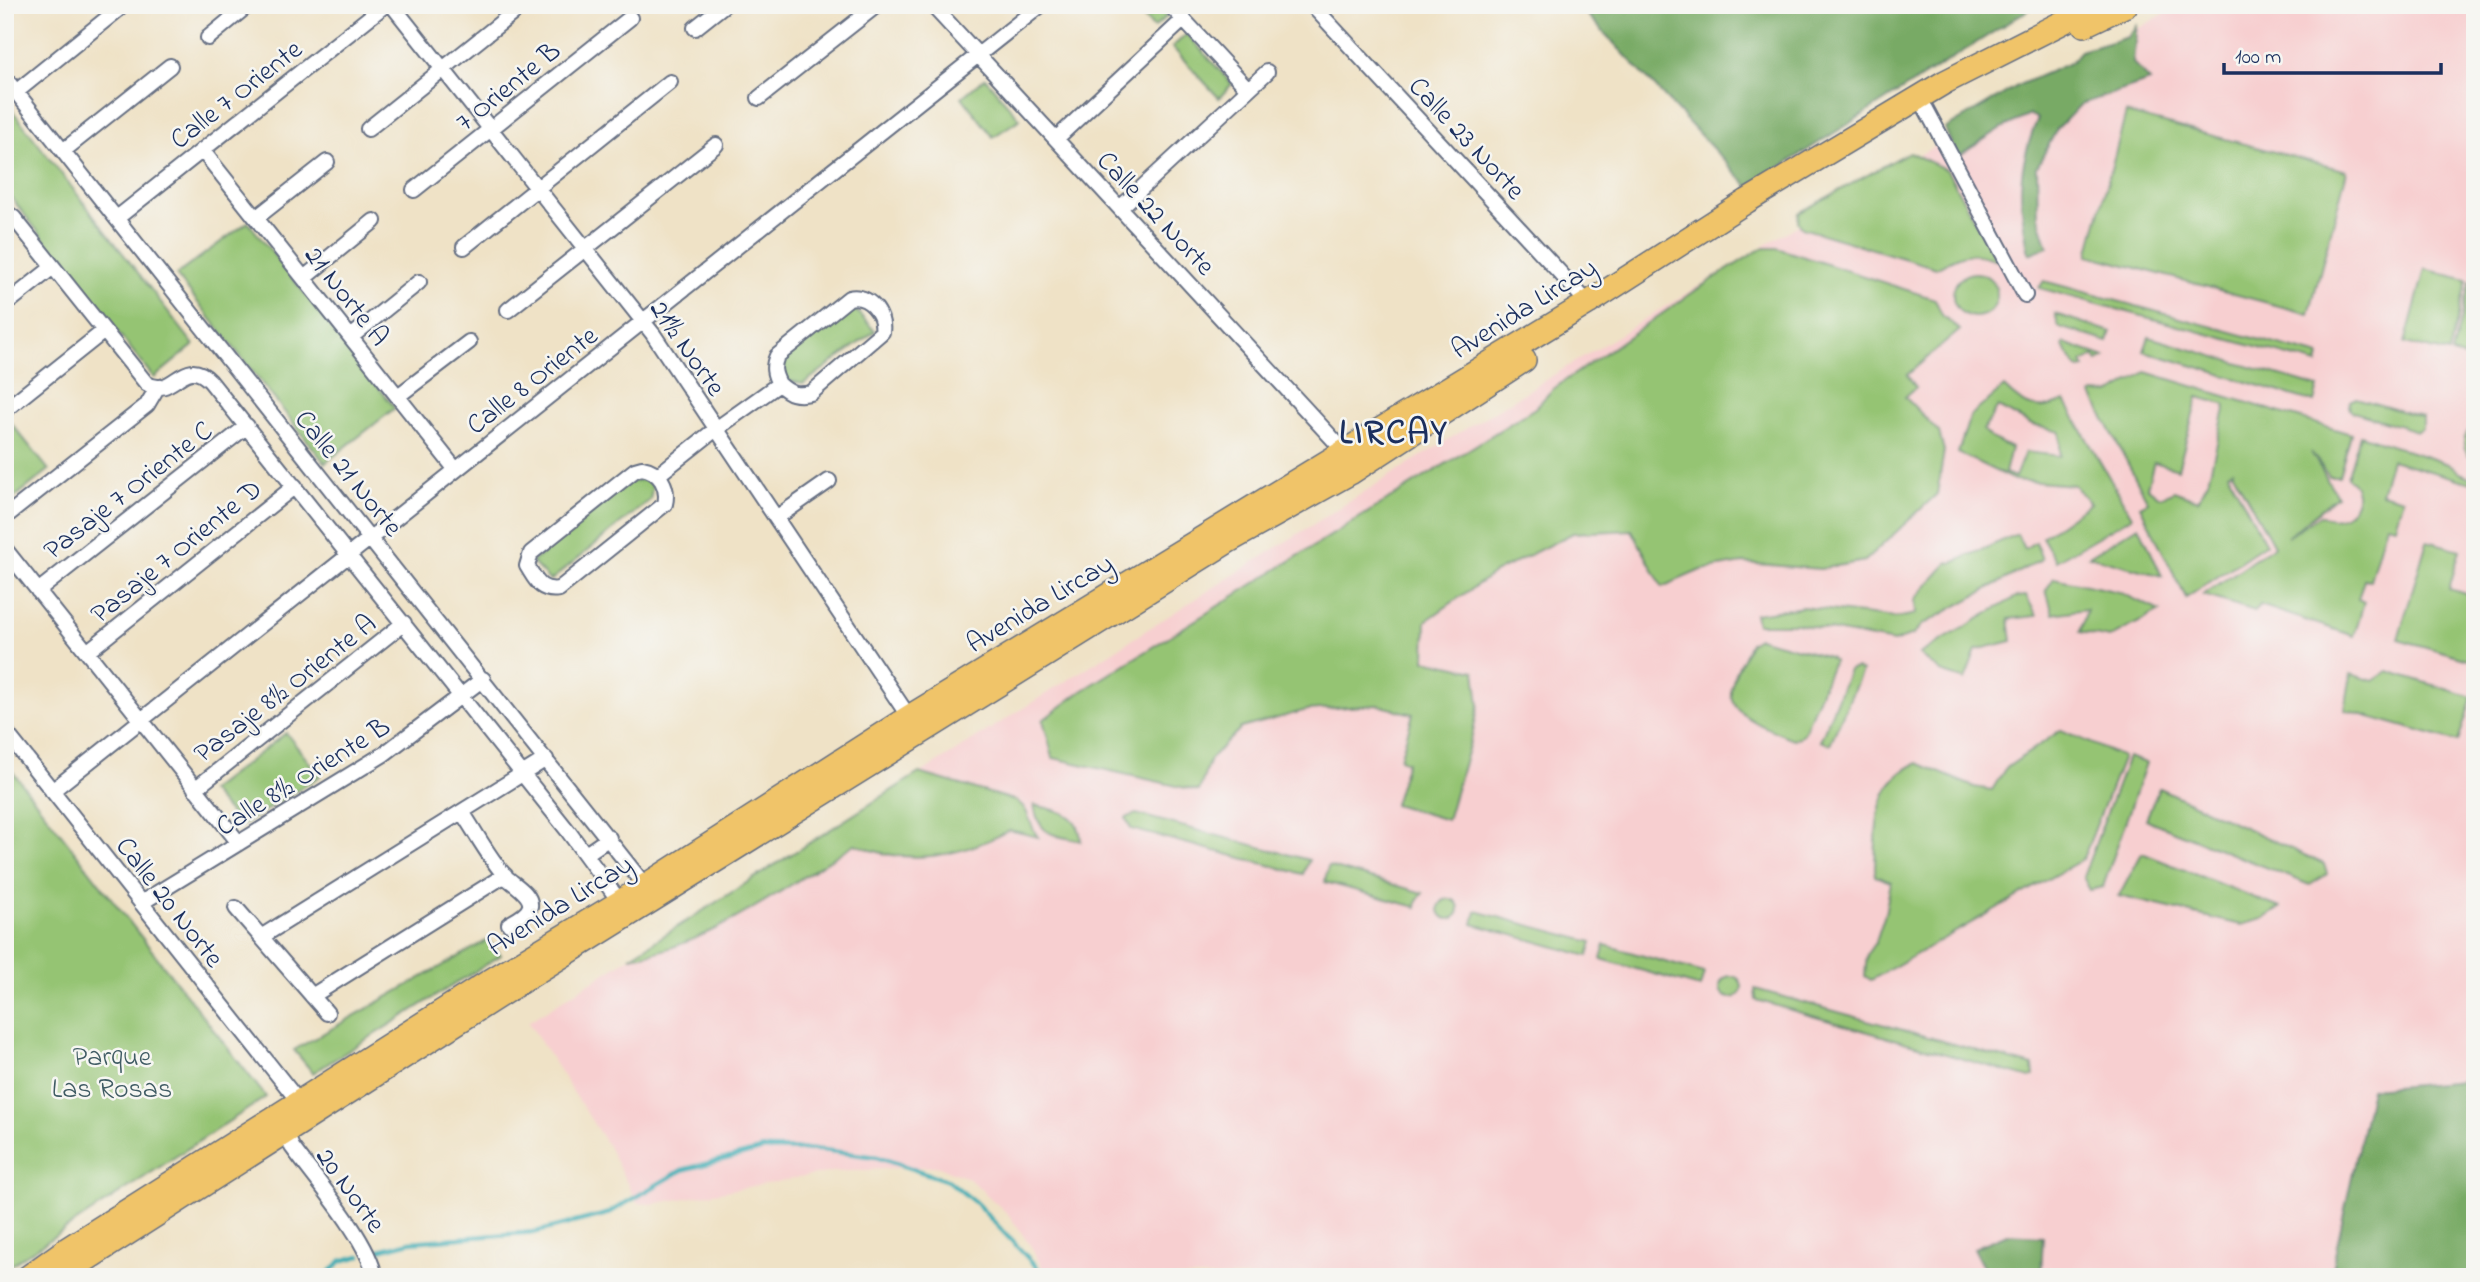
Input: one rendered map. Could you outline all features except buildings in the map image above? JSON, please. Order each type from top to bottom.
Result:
[{"type":"main road","name":"Avenida Lircay","points":[[1348,462],[1746,201],[1921,96],[2036,34],[2097,5]]},
{"type":"main road","name":"Avenida Lircay","points":[[60,1277],[650,892],[915,726],[1926,109],[2056,38],[2126,5]]},
{"type":"main road","name":"Avenida Lircay","points":[[28,1277],[64,1251],[490,981],[620,902],[650,892]]},
{"type":"street","points":[[208,38],[248,5]]},
{"type":"street","name":"Calle 7 Oriente","points":[[117,218],[385,5]]},
{"type":"street","name":"21½ Norte","points":[[392,5],[643,321],[915,726]]},
{"type":"street","points":[[368,129],[523,5]]},
{"type":"street","points":[[695,28],[724,5]]},
{"type":"street","points":[[759,99],[877,5]]},
{"type":"street","name":"Calle 22 Norte","points":[[932,5],[1120,208],[1348,462]]},
{"type":"street","name":"Calle 8 Oriente","points":[[52,791],[1041,5]]},
{"type":"street","points":[[1170,5],[1248,89]]},
{"type":"street","name":"Calle 23 Norte","points":[[1312,5],[1588,303]]},
{"type":"street","points":[[16,92],[120,8]]},
{"type":"street","name":"7 Oriente B","points":[[414,190],[630,18]]},
{"type":"street","points":[[1056,139],[1183,20]]},
{"type":"street","points":[[63,151],[170,66]]},
{"type":"street","points":[[1120,208],[1267,72]]},
{"type":"street","name":"Calle 21 Norte","points":[[5,78],[650,892]]},
{"type":"street","points":[[464,247],[670,82]]},
{"type":"street","points":[[1926,109],[2025,295]]},
{"type":"street","points":[[508,310],[716,145]]},
{"type":"street","name":"21 Norte A","points":[[202,150],[456,470]]},
{"type":"street","points":[[256,218],[327,162]]},
{"type":"street","points":[[5,211],[14,218],[146,383],[157,388],[152,399],[142,409],[5,517]]},
{"type":"street","points":[[304,278],[374,220]]},
{"type":"street","points":[[5,305],[53,267]]},
{"type":"street","points":[[351,337],[419,282]]},
{"type":"street","points":[[849,298],[865,298],[881,316],[884,323],[882,332],[811,393],[788,393],[779,384],[773,364],[777,356],[849,298]]},
{"type":"street","points":[[5,411],[104,331]]},
{"type":"street","points":[[398,396],[469,342]]},
{"type":"street","name":"Calle 21 Norte","points":[[157,388],[167,386],[183,374],[195,372],[211,380],[586,854],[620,902]]},
{"type":"street","points":[[658,475],[779,384]]},
{"type":"street","name":"Pasaje 7 Oriente C","points":[[38,591],[247,426]]},
{"type":"street","points":[[650,469],[658,475],[666,488],[665,504],[559,589],[548,591],[539,586],[527,566],[531,553],[635,470],[650,469]]},
{"type":"street","points":[[776,517],[829,481]]},
{"type":"street","name":"Pasaje 7 Oriente D","points":[[87,652],[295,486]]},
{"type":"street","points":[[5,549],[239,844]]},
{"type":"street","name":"Pasaje 8½ Oriente A","points":[[195,789],[404,623]]},
{"type":"street","name":"Calle 8½ Oriente B","points":[[141,903],[384,754],[483,679]]},
{"type":"street","name":"Calle 20 Norte","points":[[5,731],[299,1102]]},
{"type":"street","points":[[261,937],[546,759]]},
{"type":"street","points":[[462,812],[505,876],[527,896],[530,906],[526,913],[509,925]]},
{"type":"street","points":[[586,854],[609,838]]},
{"type":"street","points":[[312,996],[505,876]]},
{"type":"street","points":[[236,908],[327,1013]]},
{"type":"street","name":"20 Norte","points":[[285,1131],[292,1147],[363,1244],[375,1277]]},
{"type":"shaded area","points":[[2179,5],[2475,5],[2475,1277],[1047,1277],[1030,1245],[1008,1214],[968,1178],[936,1166],[832,1172],[652,1204],[637,1203],[608,1146],[528,1022],[1410,463],[1800,224]]},
{"type":"green space","points":[[1132,5],[1157,5],[1167,16],[1154,28]]},
{"type":"green space","points":[[1578,5],[2036,5],[1749,187]]},
{"type":"green space","points":[[2137,24],[2133,63],[2150,81],[2081,104],[2057,129],[2037,167],[2038,216],[2048,247],[2029,254],[2021,185],[2026,154],[2038,118],[2030,115],[2002,128],[1957,157],[1945,129],[2019,85],[2070,63],[2081,51],[2128,37]]},
{"type":"green space","points":[[1187,34],[1232,84],[1219,98],[1172,47]]},
{"type":"green space","points":[[985,78],[1020,119],[993,137],[962,97]]},
{"type":"green space","points":[[5,101],[194,345],[154,378],[5,190]]},
{"type":"green space","points":[[2126,113],[2347,171],[2309,314],[2088,255]]},
{"type":"green space","points":[[1909,152],[1947,170],[1996,260],[1971,254],[1952,259],[1936,268],[1802,228],[1798,221],[1799,213]]},
{"type":"green space","points":[[248,222],[395,408],[325,463],[176,275]]},
{"type":"green space","points":[[1762,248],[1777,248],[1935,299],[1942,315],[1960,330],[1907,375],[1916,387],[1905,397],[1939,432],[1944,451],[1937,494],[1865,561],[1820,569],[1743,563],[1701,570],[1662,587],[1632,530],[1573,533],[1494,573],[1426,621],[1425,660],[1475,671],[1479,704],[1447,820],[1394,804],[1407,762],[1400,759],[1413,714],[1377,705],[1307,710],[1241,728],[1210,759],[1199,791],[1053,758],[1043,720],[1082,691],[1535,408],[1553,389]]},
{"type":"green space","points":[[2425,269],[2467,280],[2449,353],[2405,343]]},
{"type":"green space","points":[[1975,273],[1991,279],[1997,295],[1991,311],[1975,317],[1959,311],[1953,295],[1959,279]]},
{"type":"green space","points":[[2044,281],[2320,356],[2318,364],[2039,288]]},
{"type":"green space","points":[[2470,282],[2475,283],[2475,360],[2452,354]]},
{"type":"green space","points":[[852,306],[875,331],[803,384],[781,379],[783,357]]},
{"type":"green space","points":[[2055,314],[2111,332],[2108,342],[2059,327]]},
{"type":"green space","points":[[2149,337],[2318,387],[2314,402],[2144,351]]},
{"type":"green space","points":[[2064,343],[2105,357],[2098,361],[2094,356],[2082,363],[2085,368],[2080,369],[2063,346]]},
{"type":"green space","points":[[2146,372],[2351,434],[2339,476],[2329,476],[2311,452],[2337,496],[2287,537],[2320,515],[2339,518],[2353,508],[2357,493],[2347,478],[2360,435],[2451,465],[2460,473],[2475,479],[2475,484],[2391,460],[2381,493],[2403,499],[2395,526],[2386,524],[2370,580],[2364,579],[2358,599],[2364,602],[2354,636],[2260,605],[2255,611],[2203,595],[2274,546],[2232,471],[2234,469],[2228,473],[2266,544],[2186,598],[2140,506],[2148,502],[2092,395],[2110,394]],"holes":[[[2198,397],[2226,405],[2208,481],[2198,500],[2174,491],[2160,497],[2147,487],[2154,462],[2178,469]]]},
{"type":"green space","points":[[2004,387],[2018,400],[2032,406],[2047,407],[2065,401],[2132,517],[2056,561],[2042,537],[2090,503],[2074,485],[2014,480],[1958,453],[1970,416]],"holes":[[[1998,407],[2032,425],[2060,432],[2060,456],[2025,452],[2015,477],[2005,473],[2011,448],[1991,438],[1983,430]]]},
{"type":"green space","points":[[2356,398],[2422,417],[2422,428],[2417,431],[2353,412],[2349,407],[2350,401]]},
{"type":"green space","points":[[11,423],[49,470],[5,505],[5,427]]},
{"type":"green space","points":[[2475,424],[2475,462],[2464,448],[2464,438]]},
{"type":"green space","points":[[654,478],[650,500],[550,581],[532,562],[629,482]]},
{"type":"green space","points":[[2139,526],[2162,576],[2089,556]]},
{"type":"green space","points":[[2017,534],[2024,549],[2035,542],[2042,559],[1922,625],[1913,635],[1894,642],[1797,624],[1757,624],[1755,614],[1803,607],[1896,618],[1916,614],[1915,599],[1948,562],[1952,563]]},
{"type":"green space","points":[[2427,541],[2460,550],[2449,589],[2472,596],[2470,601],[2475,603],[2475,661],[2398,639]]},
{"type":"green space","points":[[2054,578],[2119,592],[2160,611],[2109,638],[2080,632],[2087,609],[2053,614],[2046,590]]},
{"type":"green space","points":[[2026,596],[2037,616],[2009,619],[2012,641],[1976,650],[1965,680],[1941,672],[1919,654],[2016,597]]},
{"type":"green space","points":[[1758,638],[1829,657],[1833,661],[1800,737],[1793,739],[1764,727],[1744,715],[1732,699],[1731,690],[1736,672],[1750,643]]},
{"type":"green space","points":[[1856,668],[1862,671],[1830,744],[1820,741],[1849,670]]},
{"type":"green space","points":[[2388,671],[2472,697],[2458,742],[2345,710],[2351,674],[2373,681]]},
{"type":"green space","points":[[2061,730],[2123,757],[2083,859],[1871,980],[1865,976],[1867,954],[1876,941],[1885,914],[1891,882],[1875,876],[1875,866],[1880,806],[1892,782],[1903,771],[1917,763],[1974,787],[1992,790],[2005,769]]},
{"type":"green space","points":[[286,733],[320,776],[241,826],[210,791]]},
{"type":"green space","points":[[2128,757],[2146,763],[2103,887],[2090,890],[2083,877]]},
{"type":"green space","name":"Parque Las Rosas","points":[[5,762],[266,1097],[5,1269]]},
{"type":"green space","points":[[919,773],[1017,801],[1038,837],[1009,830],[972,847],[934,856],[914,857],[875,851],[855,844],[718,928],[659,951],[630,957]]},
{"type":"green space","points":[[2159,788],[2324,864],[2327,874],[2310,885],[2146,819]]},
{"type":"green space","points":[[1034,805],[1066,814],[1076,824],[1081,841],[1049,833],[1040,823]]},
{"type":"green space","points":[[1136,814],[1309,860],[1303,874],[1131,829],[1126,818]]},
{"type":"green space","points":[[2142,853],[2280,908],[2263,919],[2241,925],[2119,896]]},
{"type":"green space","points":[[1328,866],[1423,893],[1416,907],[1325,882]]},
{"type":"green space","points":[[1449,899],[1456,902],[1459,909],[1456,916],[1449,919],[1442,916],[1439,909],[1442,902]]},
{"type":"green space","points":[[1476,911],[1592,942],[1588,956],[1473,924]]},
{"type":"green space","points":[[488,940],[501,955],[313,1073],[294,1050]]},
{"type":"green space","points":[[1605,945],[1704,973],[1700,987],[1601,959]]},
{"type":"green space","points":[[1731,976],[1739,979],[1742,987],[1739,995],[1731,998],[1723,995],[1720,987],[1723,979]]},
{"type":"green space","points":[[1755,989],[2033,1066],[2034,1076],[2030,1078],[1756,1000]]},
{"type":"green space","points":[[2475,1080],[2475,1277],[2330,1277],[2371,1089]]},
{"type":"green space","points":[[2007,1234],[2043,1236],[2041,1277],[1989,1277],[1974,1248]]},
{"type":"waterway","points":[[376,1251],[410,1242],[536,1232],[607,1214],[682,1170],[764,1149],[823,1150],[877,1157],[949,1181],[977,1204],[1046,1277]]},
{"type":"waterway","points":[[325,1277],[341,1261],[360,1256]]},
{"type":"district","name":"LIRCAY","points":[[1394,431]]}]
